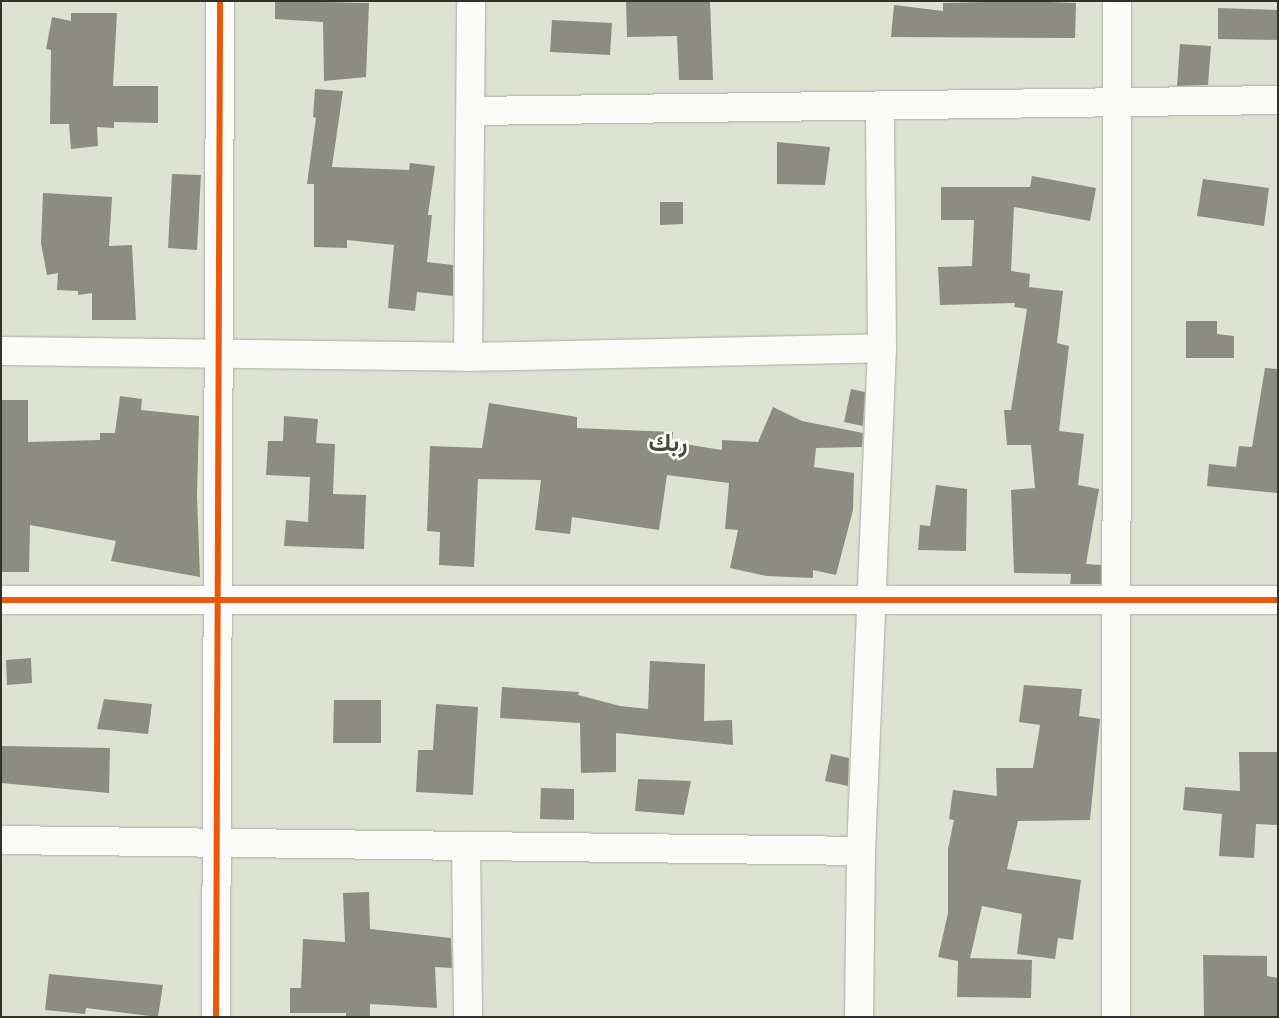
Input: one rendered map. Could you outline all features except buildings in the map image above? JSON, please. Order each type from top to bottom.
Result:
[{"type":"street","points":[[216,1017],[216,600],[220,1]]},
{"type":"street","points":[[468,357],[471,1]]},
{"type":"street","points":[[1116,1017],[1120,600],[1114,103],[1117,1]]},
{"type":"street","points":[[471,112],[1278,100]]},
{"type":"street","points":[[859,1017],[861,851],[874,600],[882,348],[880,106]]},
{"type":"street","points":[[1,351],[217,352],[468,357],[882,348]]},
{"type":"street","points":[[1,600],[1278,600]]},
{"type":"street","points":[[1,840],[861,851]]},
{"type":"street","points":[[466,846],[468,1017]]},
{"type":"cycle path","points":[[216,1017],[220,1]]},
{"type":"cycle path","points":[[1,600],[1278,600]]},
{"type":"district","name":"ربك","points":[[668,442]]}]
